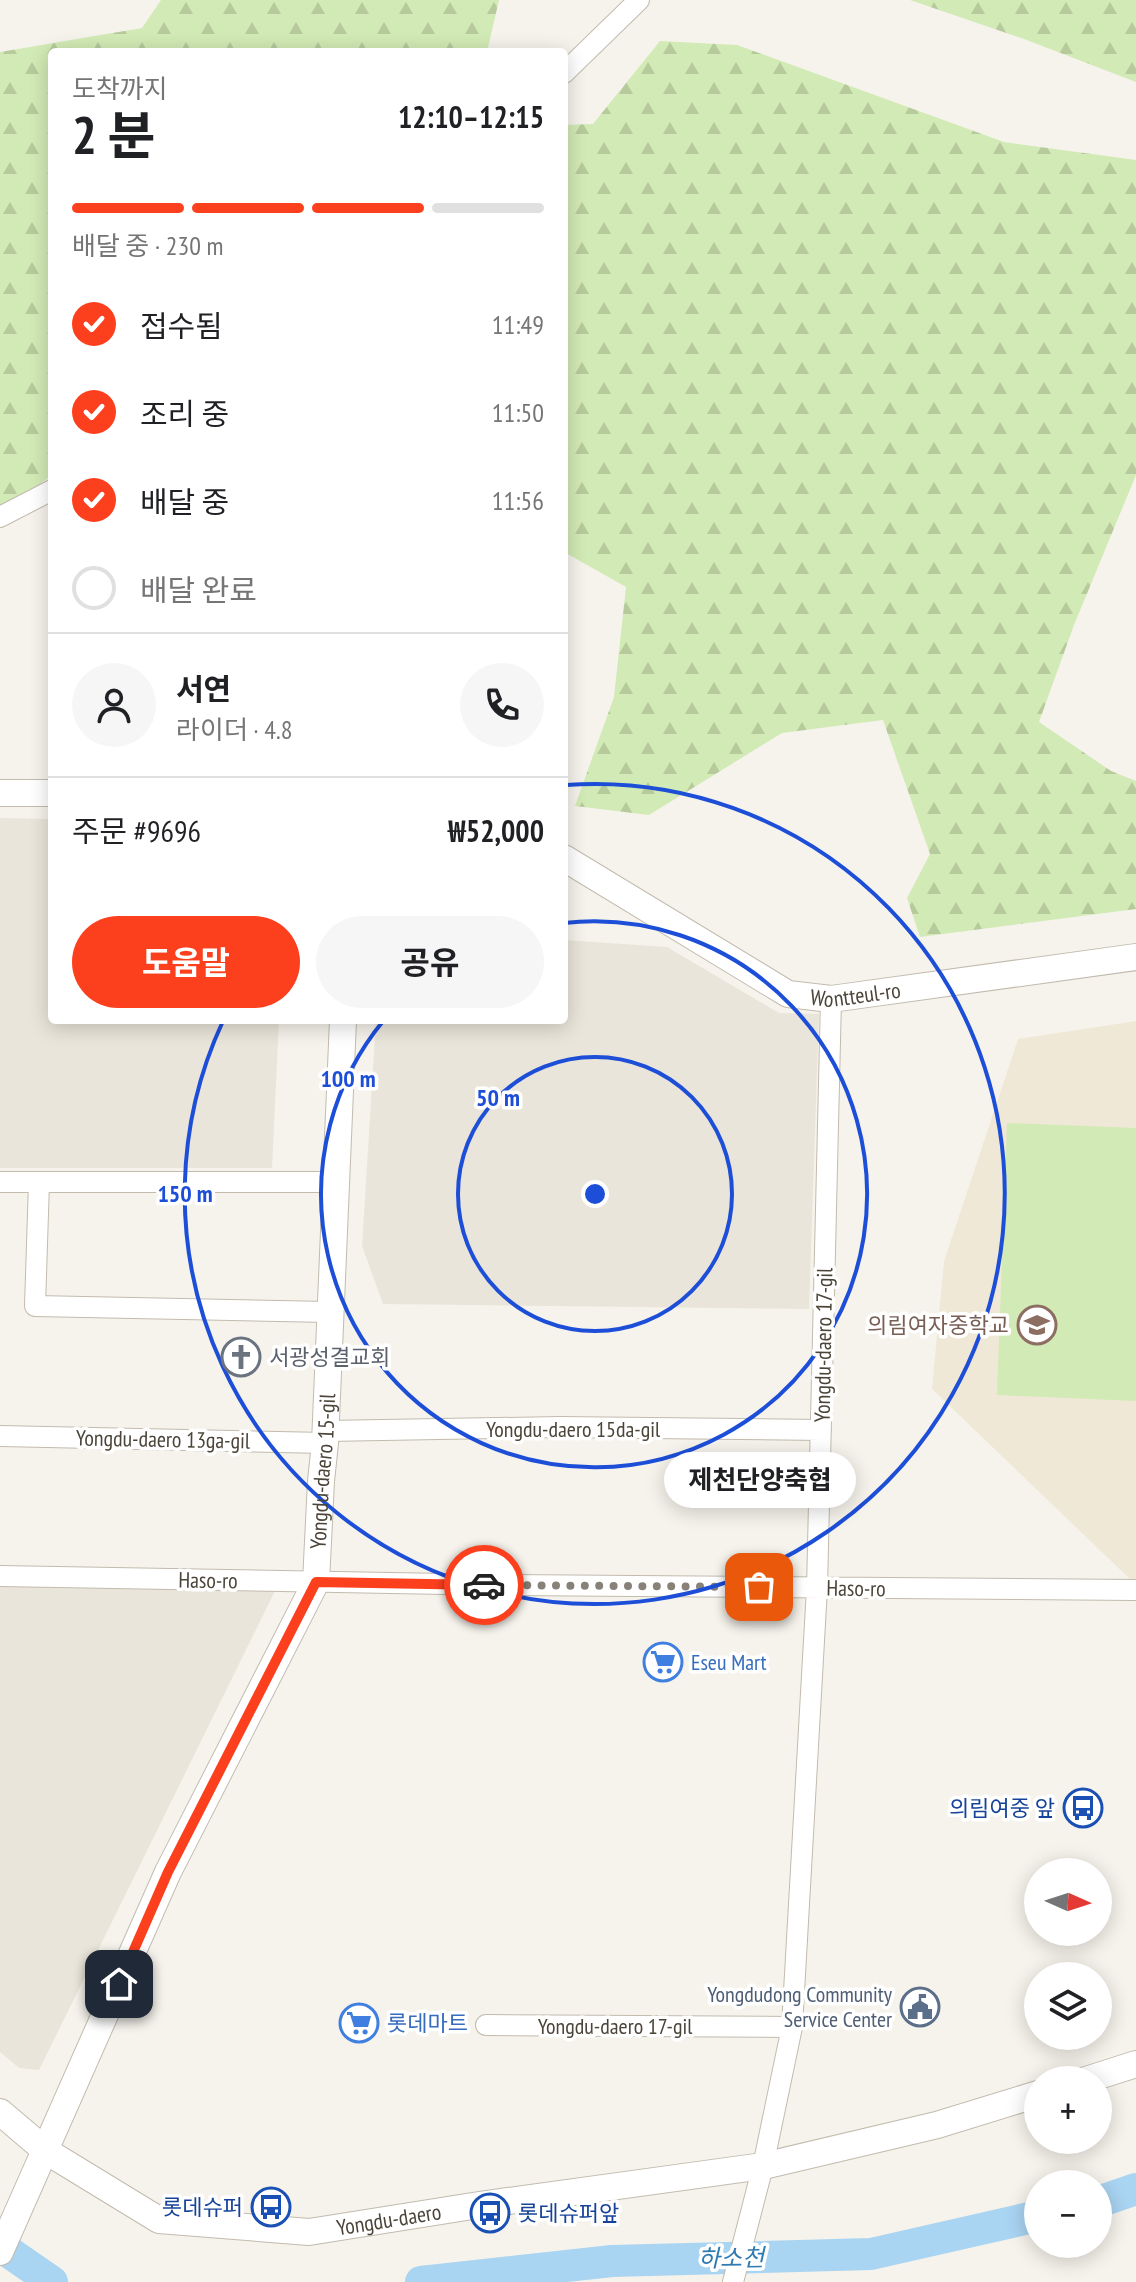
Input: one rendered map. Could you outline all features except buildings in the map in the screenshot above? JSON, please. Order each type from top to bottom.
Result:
[{"type":"street","points":[[568,69],[639,0]]},
{"type":"street","points":[[0,517],[48,492]]},
{"type":"street","points":[[0,793],[48,793]]},
{"type":"street","name":"Wontteul-ro","points":[[568,860],[788,994],[831,999],[1136,957]]},
{"type":"street","name":"Yongdu-daero 17-gil","points":[[733,2282],[763,2166],[792,2027],[817,1588],[831,999]]},
{"type":"street","name":"Yongdu-daero 15-gil","points":[[0,2252],[168,1872],[316,1582],[343,1024]]},
{"type":"street","points":[[0,1182],[335,1182]]},
{"type":"street","points":[[39,1182],[35,1306],[329,1312]]},
{"type":"street","name":"Yongdu-daero 15da-gil","points":[[325,1437],[560,1427],[821,1430]]},
{"type":"street","name":"Yongdu-daero 13ga-gil","points":[[0,1436],[325,1437]]},
{"type":"street","name":"Haso-ro","points":[[0,1576],[1136,1590]]},
{"type":"street","name":"Yongdu-daero 17-gil","points":[[486,2025],[792,2027]]},
{"type":"street","points":[[1112,2072],[1136,2064]]},
{"type":"street","name":"Yongdu-daero","points":[[0,2112],[46,2151],[159,2220],[309,2232],[763,2166],[937,2125],[1024,2098]]},
{"type":"shaded area","points":[[0,818],[48,819],[48,1024],[279,1024],[272,1168],[0,1168]]},
{"type":"shaded area","points":[[568,940],[667,947],[779,1013],[819,1014],[809,1309],[383,1304],[362,1246],[376,1024],[568,1024]]},
{"type":"shaded area","name":"의림여자중학교","points":[[1136,1021],[1136,1580],[1133,1582],[932,1389],[944,1261],[1018,1039]]},
{"type":"shaded area","points":[[0,1584],[276,1589],[39,2070],[19,2068],[0,2052]]},
{"type":"green space","points":[[161,0],[499,0],[488,48],[48,48],[48,478],[0,515],[0,52],[142,28]]},
{"type":"green space","points":[[910,0],[1136,0],[1136,82],[1024,39]]},
{"type":"green space","points":[[660,41],[737,45],[1004,142],[1136,160],[1136,475],[1074,625],[1039,722],[1111,771],[1136,781],[1136,909],[920,937],[907,898],[930,854],[883,720],[782,733],[649,815],[575,806],[614,697],[626,587],[568,554],[568,125],[593,124]]},
{"type":"green space","points":[[1007,1123],[1136,1128],[1136,1401],[997,1395]]},
{"type":"waterway","name":"하소천","points":[[1112,2197],[1136,2189]]},
{"type":"waterway","name":"하소천","points":[[421,2282],[612,2261],[871,2254],[1024,2219]]},
{"type":"waterway","name":"하소천","points":[[0,2246],[52,2282]]},
{"type":"way so far","points":[[484,1585],[759,1587]]},
{"type":"place","name":"의림여자중학교","points":[[1037,1325]]},
{"type":"place","name":"서광성결교회","points":[[241,1357]]},
{"type":"place","name":"제천단양축협","points":[[759,1587]]},
{"type":"place","name":"Eseu Mart","points":[[663,1662]]},
{"type":"place","name":"의림여중 앞","points":[[1083,1808]]},
{"type":"place","name":"Yongdudong Community Service Center","points":[[920,2007]]},
{"type":"place","name":"롯데마트","points":[[359,2023]]},
{"type":"place","name":"롯데슈퍼","points":[[271,2207]]},
{"type":"place","name":"롯데슈퍼앞","points":[[490,2213]]},
{"type":"route","points":[[119,1984],[168,1872],[316,1582],[484,1585]]}]
